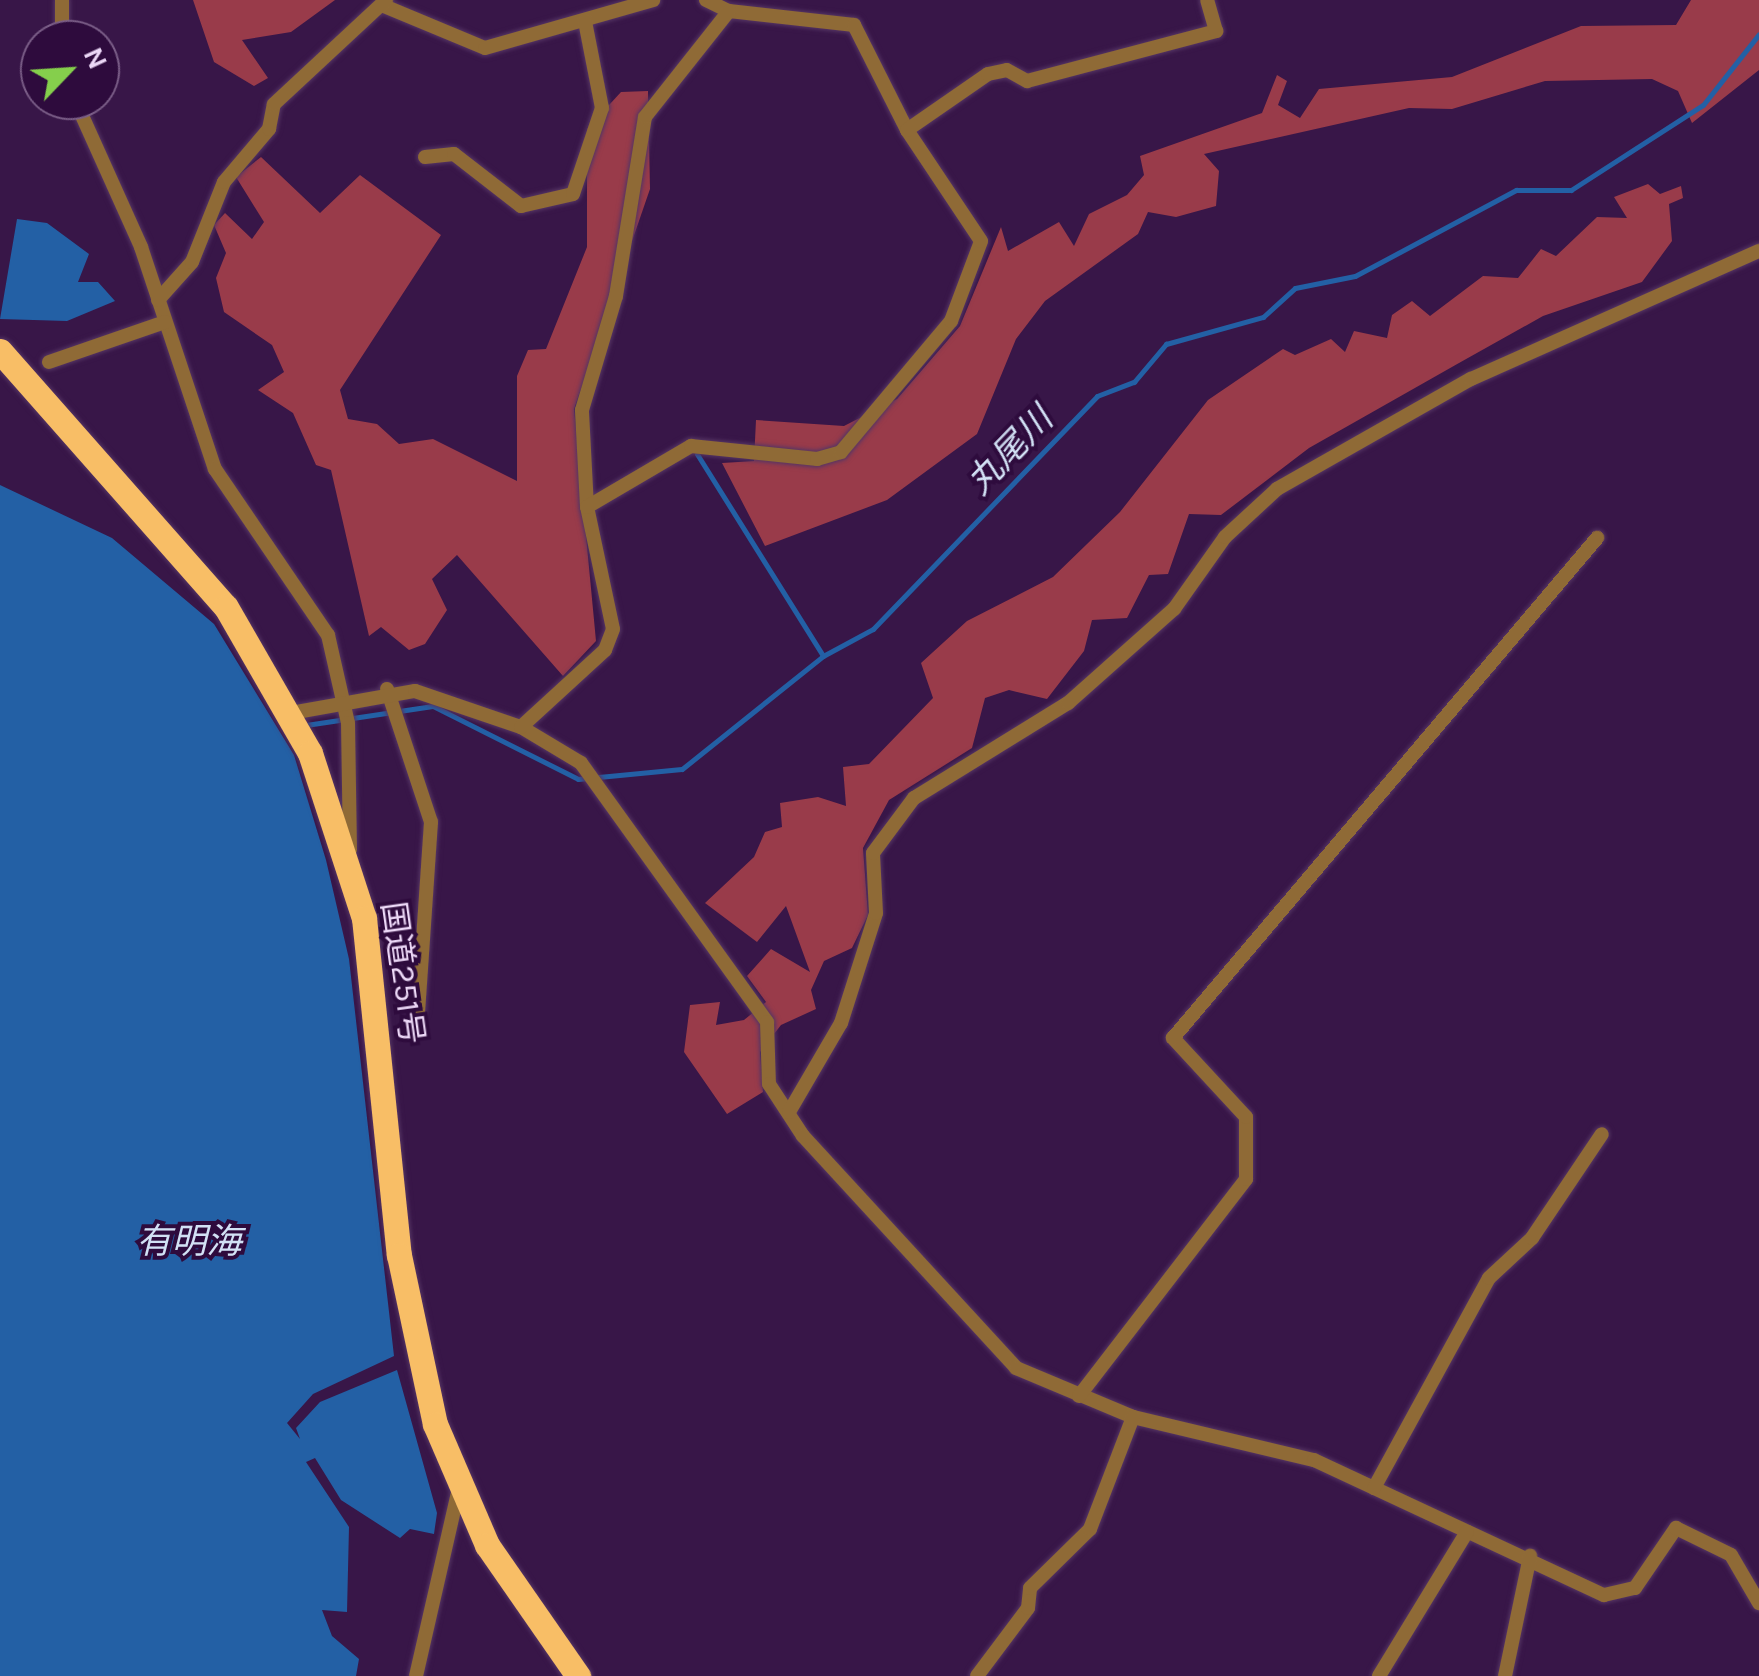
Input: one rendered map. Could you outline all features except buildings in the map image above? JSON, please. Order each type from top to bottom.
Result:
[{"type":"highway","name":"国道251号","points":[[7,358],[180,548],[296,722],[349,859],[373,974],[413,1340],[459,1488],[511,1586],[578,1676]]},
{"type":"street","points":[[158,300],[192,262],[224,182],[248,163],[274,104],[385,3],[486,48],[652,0]]},
{"type":"street","points":[[587,507],[691,446],[816,459],[841,452],[880,414],[951,320],[981,253],[973,225],[908,130],[854,25],[729,11],[706,0]]},
{"type":"street","points":[[908,130],[988,74],[1007,70],[1028,81],[1216,31],[1207,0]]},
{"type":"street","points":[[521,727],[605,650],[613,629],[587,507],[582,410],[616,296],[645,117],[729,11]]},
{"type":"street","points":[[425,157],[454,154],[521,206],[573,194],[602,108],[585,22]]},
{"type":"street","points":[[84,120],[158,300],[215,469],[328,635],[348,723],[349,859]]},
{"type":"street","points":[[789,1112],[841,1023],[876,913],[873,852],[914,798],[1068,703],[1174,609],[1225,538],[1277,489],[1471,379],[1759,251]]},
{"type":"street","points":[[48,362],[165,322]]},
{"type":"street","points":[[1079,1396],[1246,1180],[1246,1117],[1173,1038],[1597,538]]},
{"type":"street","points":[[391,699],[431,822],[418,1012]]},
{"type":"street","points":[[296,722],[344,701],[391,699],[521,727],[593,775],[630,843],[728,957],[767,1022],[768,1084],[985,1340],[1016,1368],[1133,1417],[1262,1441],[1618,1598],[1676,1528],[1731,1555],[1759,1603]]},
{"type":"street","points":[[1374,1488],[1489,1278],[1532,1238],[1602,1134]]},
{"type":"street","points":[[978,1676],[1028,1608],[1030,1588],[1090,1530],[1133,1417]]},
{"type":"street","points":[[416,1676],[459,1488]]},
{"type":"street","points":[[1380,1676],[1467,1532]]},
{"type":"street","points":[[1505,1676],[1530,1556]]},
{"type":"shaded area","points":[[193,0],[335,0],[291,32],[242,40],[268,78],[254,86],[214,62]]},
{"type":"shaded area","points":[[1691,0],[1759,0],[1759,70],[1692,123],[1678,91],[1652,79],[1545,81],[1452,109],[1409,108],[1204,154],[1219,171],[1216,206],[1176,217],[1148,212],[1138,234],[1045,301],[1016,339],[977,434],[887,500],[765,546],[722,463],[754,461],[756,420],[844,426],[897,399],[960,326],[1001,227],[1008,251],[1059,222],[1074,246],[1089,214],[1127,195],[1144,175],[1140,156],[1262,113],[1277,75],[1287,81],[1278,105],[1300,118],[1319,89],[1452,77],[1581,26],[1676,25]]},
{"type":"shaded area","points":[[648,91],[650,189],[574,409],[596,641],[563,676],[457,555],[432,579],[447,610],[425,644],[409,650],[381,627],[369,636],[331,470],[316,465],[293,413],[258,390],[284,372],[272,345],[224,312],[216,278],[226,253],[214,225],[225,213],[252,239],[264,222],[236,177],[261,157],[320,213],[360,175],[441,235],[340,390],[348,419],[377,424],[399,444],[433,439],[517,481],[517,376],[528,350],[546,349],[587,247],[587,129],[621,92]]},
{"type":"shaded area","points":[[1648,184],[1660,194],[1681,186],[1683,198],[1669,204],[1672,241],[1642,282],[1543,316],[1309,448],[1221,515],[1189,514],[1168,574],[1149,575],[1127,618],[1092,620],[1084,651],[1047,699],[1009,690],[985,698],[972,748],[889,800],[863,848],[868,915],[852,948],[824,961],[811,990],[816,1009],[781,1025],[760,1052],[763,1092],[727,1114],[684,1052],[690,1005],[720,1002],[716,1025],[744,1020],[766,1002],[747,976],[771,949],[810,972],[786,906],[757,942],[705,903],[754,857],[765,832],[782,827],[780,803],[818,797],[846,806],[843,767],[869,764],[933,698],[921,663],[967,621],[1053,577],[1120,512],[1208,400],[1283,349],[1295,355],[1331,339],[1345,352],[1354,331],[1387,338],[1392,315],[1412,301],[1430,316],[1483,276],[1518,278],[1541,249],[1556,256],[1597,217],[1627,218],[1614,197]]},
{"type":"water","points":[[17,219],[47,223],[89,254],[78,282],[98,282],[115,301],[67,321],[0,319]]},
{"type":"water","name":"有明海","points":[[0,485],[112,538],[214,624],[294,755],[326,860],[349,959],[394,1356],[313,1394],[287,1423],[300,1439],[296,1428],[320,1402],[397,1370],[437,1513],[434,1534],[410,1529],[400,1538],[341,1500],[315,1458],[306,1462],[349,1527],[347,1612],[322,1610],[332,1636],[359,1659],[356,1676],[0,1676]]},
{"type":"waterway","name":"丸尾川","points":[[306,725],[433,706],[578,779],[682,769],[823,656],[873,629],[1097,396],[1134,382],[1166,344],[1263,317],[1295,288],[1355,276],[1516,190],[1571,190],[1703,105],[1759,34]]},
{"type":"waterway","points":[[697,454],[823,656]]}]
